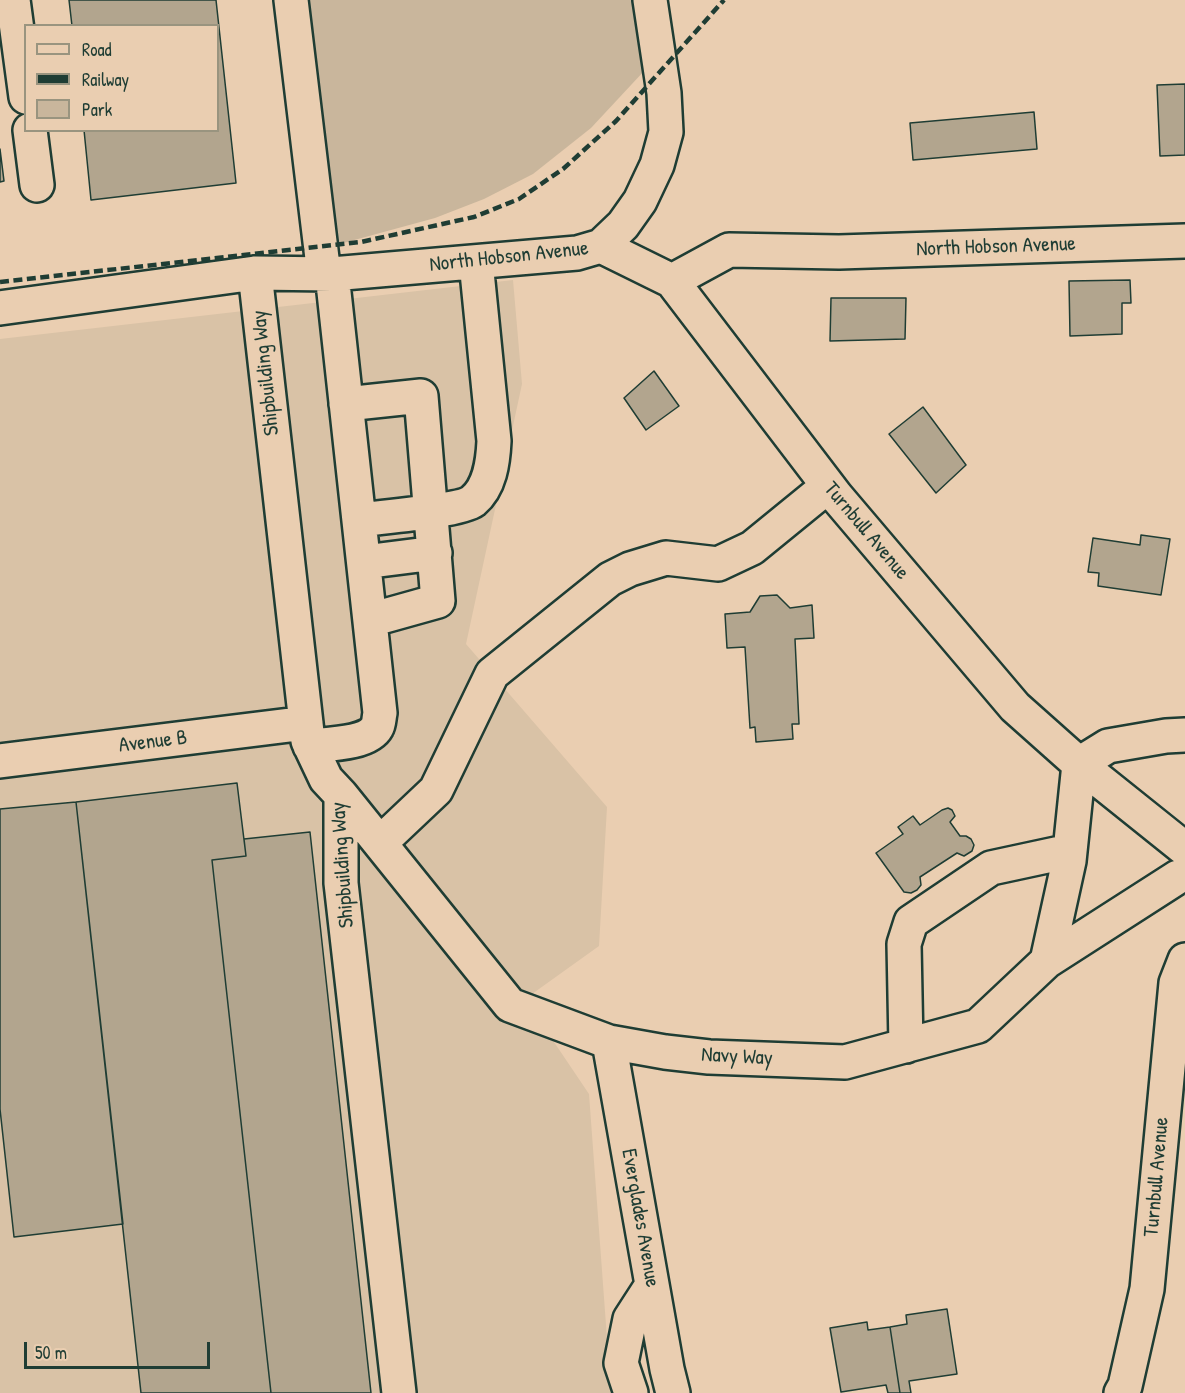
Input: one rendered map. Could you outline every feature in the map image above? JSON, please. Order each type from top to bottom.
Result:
[{"type":"street","points":[[13,0],[24,81]]},
{"type":"street","points":[[291,0],[346,404],[370,620],[438,601],[421,396],[346,404]]},
{"type":"street","points":[[601,246],[623,225],[640,201],[657,165],[666,132],[664,93],[650,0]]},
{"type":"street","points":[[30,132],[37,185]]},
{"type":"street","name":"North Hobson Avenue","points":[[0,308],[255,273],[328,275],[577,253],[601,246],[672,281],[729,250],[839,252],[1185,241]]},
{"type":"street","points":[[359,520],[455,507],[472,502],[483,489],[490,474],[494,441],[476,262]]},
{"type":"street","name":"Shipbuilding Way","points":[[255,273],[308,734],[326,779],[341,795],[341,883],[399,1393]]},
{"type":"street","name":"Turnbull Avenue","points":[[672,281],[828,486],[1015,707],[1079,764],[1185,849]]},
{"type":"street","points":[[380,843],[436,790],[492,674],[610,579],[630,569],[666,558],[718,564],[752,548],[828,486]]},
{"type":"street","points":[[364,562],[435,554]]},
{"type":"street","name":"Avenue B","points":[[0,761],[308,734],[356,740],[368,736],[377,727],[380,701],[370,620]]},
{"type":"street","points":[[1047,961],[1070,851],[1079,764],[1108,746],[1185,735]]},
{"type":"street","name":"Navy Way","points":[[341,795],[510,1005],[609,1042],[709,1057],[845,1062],[978,1026],[1047,961],[1185,875]]},
{"type":"street","points":[[906,1046],[904,944],[911,922],[991,868],[1070,851]]},
{"type":"street","name":"Turnbull Avenue","points":[[1121,1393],[1125,1386],[1147,1289],[1176,983],[1185,960]]},
{"type":"street","name":"Everglades Avenue","points":[[609,1042],[673,1393]]},
{"type":"street","points":[[631,1393],[621,1363],[630,1319],[652,1285]]},
{"type":"shaded area","points":[[513,280],[522,384],[466,644],[607,807],[599,946],[525,999],[589,1094],[611,1393],[0,1393],[0,339]]},
{"type":"green space","points":[[305,0],[633,0],[645,70],[591,128],[533,174],[484,199],[435,218],[336,245]]},
{"type":"building","points":[[69,0],[216,0],[219,24],[72,24]]},
{"type":"building","points":[[219,27],[236,183],[91,200],[84,132],[219,132]]},
{"type":"building","points":[[1185,84],[1185,155],[1160,156],[1157,85]]},
{"type":"building","points":[[1034,112],[1037,149],[913,160],[910,123]]},
{"type":"building","points":[[0,149],[4,181],[0,182]]},
{"type":"building","points":[[1130,280],[1131,303],[1122,303],[1122,334],[1070,336],[1069,281]]},
{"type":"building","points":[[831,298],[906,298],[905,339],[830,341]]},
{"type":"building","points":[[654,371],[679,406],[646,430],[624,398]]},
{"type":"building","points":[[923,407],[966,465],[936,493],[889,434]]},
{"type":"building","points":[[1141,535],[1170,539],[1161,595],[1098,586],[1099,573],[1088,572],[1093,538],[1140,545]]},
{"type":"building","points":[[777,595],[790,608],[812,605],[814,638],[795,639],[799,724],[792,724],[793,739],[756,742],[755,727],[750,728],[745,647],[727,648],[725,614],[750,612],[760,596]]},
{"type":"building","points":[[237,783],[246,856],[212,860],[271,1393],[141,1393],[76,802]]},
{"type":"building","points":[[76,802],[123,1224],[14,1237],[0,1109],[0,809]]},
{"type":"building","points":[[948,808],[955,816],[950,822],[960,836],[971,839],[974,845],[972,851],[964,856],[957,853],[920,877],[921,885],[917,890],[911,893],[904,892],[876,853],[903,834],[898,827],[913,816],[920,825]]},
{"type":"building","points":[[310,832],[371,1393],[271,1393],[212,860],[246,856],[244,839]]},
{"type":"building","points":[[947,1309],[957,1374],[909,1381],[911,1393],[900,1393],[890,1327],[907,1324],[906,1315]]},
{"type":"building","points":[[867,1322],[868,1330],[890,1327],[900,1393],[888,1393],[886,1385],[841,1392],[830,1328]]},
{"type":"railway","points":[[0,282],[361,242],[474,217],[519,199],[563,169],[616,121],[724,0]]}]
